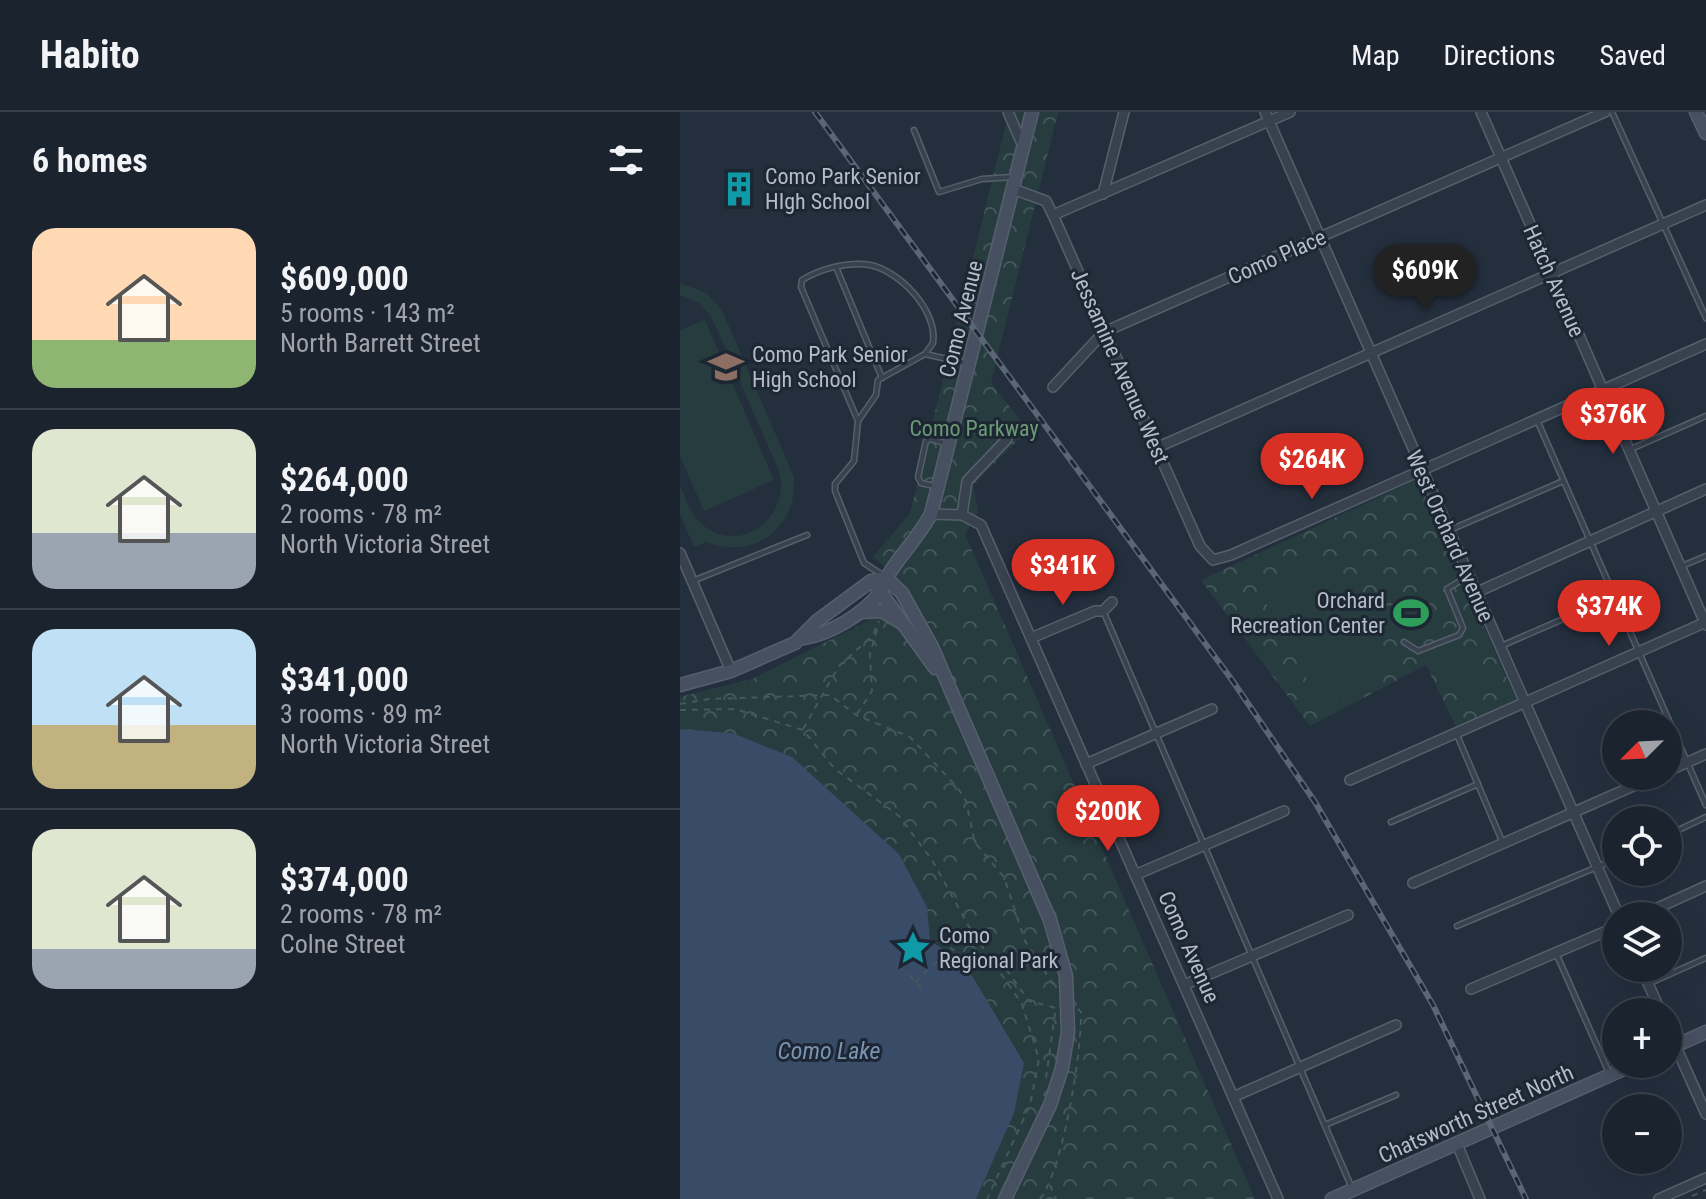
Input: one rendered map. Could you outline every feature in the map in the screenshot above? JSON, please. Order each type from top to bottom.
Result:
[{"type":"street","points":[[1008,112],[1023,146]]},
{"type":"street","name":"Como Avenue","points":[[886,578],[912,547],[931,514],[1032,112]]},
{"type":"street","points":[[1103,194],[1124,112]]},
{"type":"street","points":[[1053,215],[1267,117],[1290,112]]},
{"type":"street","name":"Hatch Avenue","points":[[1481,112],[1706,623]]},
{"type":"street","name":"Como Place","points":[[1053,387],[1104,332],[1605,112]]},
{"type":"street","points":[[1696,112],[1706,133]]},
{"type":"street","name":"West Orchard Avenue","points":[[1267,117],[1613,902]]},
{"type":"street","name":"Jessamine Avenue West","points":[[1014,183],[1046,201],[1200,546],[1213,560],[1421,470]]},
{"type":"street","points":[[1156,448],[1706,205]]},
{"type":"street","points":[[1421,470],[1706,344]]},
{"type":"street","points":[[931,514],[962,515],[967,481],[1007,439]]},
{"type":"street","points":[[1475,593],[1706,489]]},
{"type":"street","name":"Como Avenue","points":[[962,515],[981,525],[1278,1199]]},
{"type":"street","points":[[680,553],[731,671]]},
{"type":"street","points":[[804,638],[817,621],[871,581],[886,578]]},
{"type":"street","points":[[680,685],[731,671],[804,638],[823,635],[882,591],[886,578]]},
{"type":"street","points":[[886,578],[902,593],[932,647],[942,677],[1050,920],[1066,976],[1068,1032],[1062,1068],[1050,1105],[1002,1194]]},
{"type":"street","points":[[871,581],[882,591],[942,677]]},
{"type":"street","points":[[1031,638],[1095,611],[1103,611],[1112,602]]},
{"type":"street","points":[[854,614],[882,611],[908,628]]},
{"type":"street","points":[[1350,780],[1706,623]]},
{"type":"street","points":[[1086,764],[1212,709]]},
{"type":"street","points":[[1682,764],[1706,754]]},
{"type":"street","points":[[1413,883],[1625,790]]},
{"type":"street","points":[[1135,875],[1284,811]]},
{"type":"street","points":[[1671,902],[1706,886]]},
{"type":"street","points":[[1184,985],[1348,915]]},
{"type":"street","points":[[1471,989],[1602,933]]},
{"type":"street","points":[[1648,984],[1654,998]]},
{"type":"street","points":[[1233,1097],[1396,1025]]},
{"type":"street","points":[[1682,1043],[1706,1032]]},
{"type":"street","points":[[1682,1066],[1705,1109]]},
{"type":"street","name":"Chatsworth Street North","points":[[1332,1199],[1603,1078]]},
{"type":"street","points":[[1457,1144],[1480,1199]]},
{"type":"street","points":[[1659,1199],[1706,1178]]},
{"type":"lane","points":[[1612,112],[1706,318]]},
{"type":"lane","points":[[914,130],[939,192],[982,179],[1014,183]]},
{"type":"lane","points":[[858,421],[876,395],[878,380],[925,354],[933,343],[935,330],[925,306],[916,295],[870,265],[836,267],[802,280],[801,287],[858,421],[854,461],[835,484],[835,491],[864,563],[886,578]]},
{"type":"lane","points":[[836,267],[882,378]]},
{"type":"lane","points":[[925,354],[971,364]]},
{"type":"lane","points":[[1629,450],[1706,416]]},
{"type":"lane","points":[[1536,418],[1561,482],[1706,805]]},
{"type":"lane","points":[[938,487],[921,483],[918,477],[926,441],[931,439],[950,444]]},
{"type":"lane","points":[[1448,531],[1561,482]]},
{"type":"lane","points":[[692,581],[807,535]]},
{"type":"lane","points":[[1680,567],[1706,556]]},
{"type":"lane","points":[[1404,642],[1418,651],[1459,635],[1463,628],[1447,589],[1468,576]]},
{"type":"lane","points":[[1499,647],[1614,597]]},
{"type":"lane","points":[[1103,611],[1353,1190]]},
{"type":"lane","points":[[1456,733],[1503,843]]},
{"type":"lane","points":[[1391,822],[1478,784]]},
{"type":"lane","points":[[1682,828],[1706,817]]},
{"type":"lane","points":[[1457,926],[1602,866]]},
{"type":"lane","points":[[1556,953],[1602,1057]]},
{"type":"lane","points":[[1648,984],[1706,958]]},
{"type":"lane","points":[[1325,1125],[1396,1095]]},
{"type":"path","points":[[803,730],[839,666],[873,635],[881,616]]},
{"type":"path","points":[[856,715],[872,691],[870,654],[878,637],[878,624]]},
{"type":"path","points":[[680,704],[709,699],[830,695],[856,715],[910,737],[957,787],[966,801],[975,843],[1004,877],[1025,941],[1055,986]]},
{"type":"path","points":[[680,710],[735,709],[803,730],[835,769],[899,816],[932,860],[992,962],[1020,1001],[1037,1046],[1038,1070],[1027,1113],[987,1199]]},
{"type":"path","points":[[915,982],[951,948],[975,967],[998,958]]},
{"type":"path","points":[[909,975],[921,988]]},
{"type":"path","points":[[1020,1001],[1026,997]]},
{"type":"path","points":[[1044,1086],[1056,1000]]},
{"type":"path","points":[[1050,1184],[1056,1199]]},
{"type":"path","points":[[1685,1199],[1706,1190]]},
{"type":"path","points":[[994,1199],[1002,1194]]},
{"type":"green space","name":"Como Regional Park","points":[[1009,112],[1058,112],[991,383],[1028,430],[973,485],[978,512],[965,534],[1255,1199],[680,1199],[680,697],[752,679],[864,623],[909,589],[873,557],[910,513]]},
{"type":"green space","points":[[680,283],[706,293],[722,310],[794,477],[789,511],[781,525],[770,536],[741,547],[724,547],[706,542],[694,547],[680,514],[680,485],[694,515],[711,531],[727,536],[742,535],[757,529],[777,505],[781,489],[779,471],[711,316],[699,303],[680,295]]},
{"type":"green space","points":[[705,320],[774,480],[704,511],[680,456],[680,330]]},
{"type":"green space","points":[[1418,479],[1517,701],[1457,729],[1426,665],[1310,726],[1201,580]]},
{"type":"green space","points":[[1331,554],[1392,669],[1322,707],[1260,592]]},
{"type":"green space","points":[[1475,645],[1482,661],[1448,676],[1441,660]]},
{"type":"green space","points":[[1485,666],[1492,682],[1457,697],[1450,681]]},
{"type":"water","name":"Como Lake","points":[[680,729],[732,733],[792,757],[899,854],[927,907],[930,941],[964,962],[1024,1063],[1014,1113],[976,1199],[680,1199]]},
{"type":"railway","points":[[815,112],[1232,680],[1315,802],[1433,1005],[1526,1199]]},
{"type":"place","name":"Como Park Senior HIgh School","points":[[739,189]]},
{"type":"place","name":"Como Park Senior High School","points":[[726,367]]},
{"type":"place","name":"Orchard Recreation Center","points":[[1411,613]]},
{"type":"place","name":"Como Regional Park","points":[[913,948]]},
{"type":"park label","name":"Como Parkway","points":[[974,428]]}]
